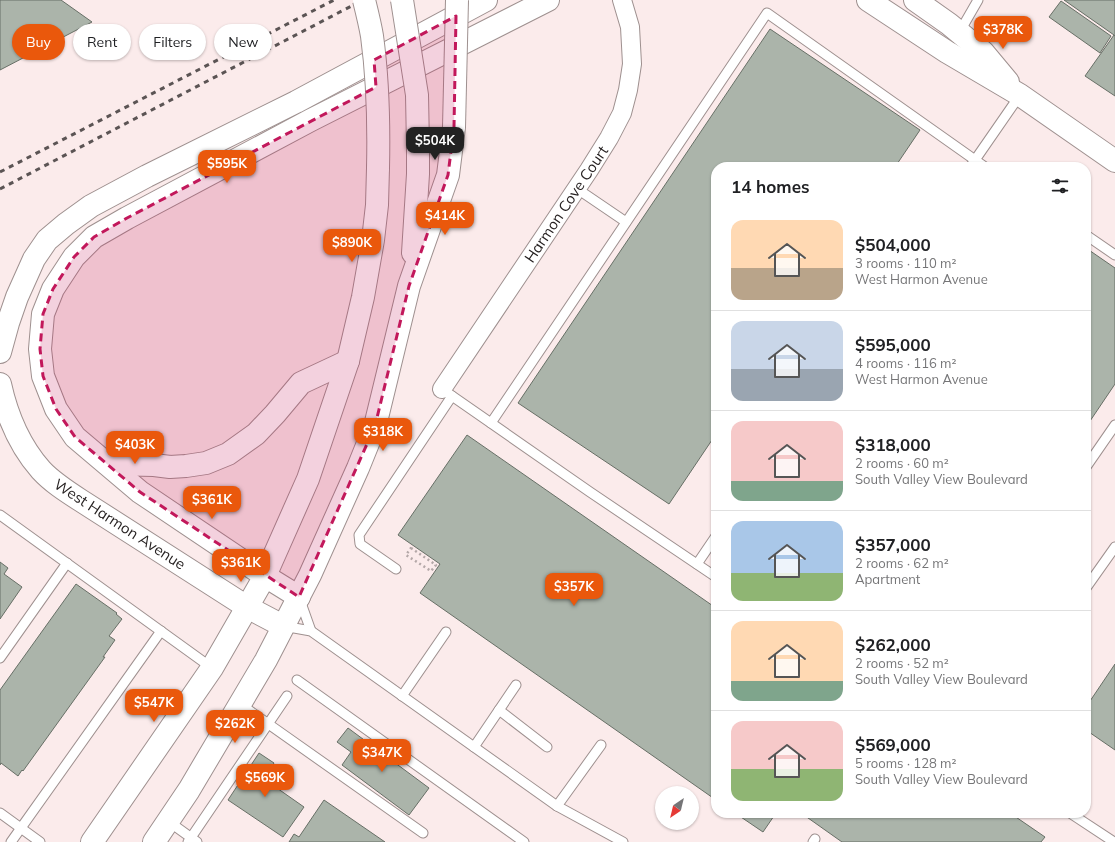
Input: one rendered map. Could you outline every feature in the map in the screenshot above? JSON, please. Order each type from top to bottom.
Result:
[{"type":"main road","points":[[92,842],[212,668],[265,576],[308,479],[348,361],[363,298],[373,240],[377,205],[379,142],[378,103],[372,35],[364,0]]},
{"type":"main road","points":[[402,0],[418,95],[418,174],[414,249],[409,286]]},
{"type":"main road","points":[[154,842],[189,790],[266,660],[299,597],[331,530],[375,426],[409,286],[448,175],[454,127],[457,0]]},
{"type":"main road","points":[[0,352],[17,297],[34,259],[47,240],[90,206],[296,102],[486,0]]},
{"type":"main road","points":[[299,597],[265,576],[140,492],[75,437],[56,409],[43,376],[40,349],[43,314],[53,289],[74,256],[94,237],[311,120],[548,0]]},
{"type":"main road","points":[[868,0],[947,52],[1020,95],[1115,161]]},
{"type":"main road","points":[[915,0],[949,24],[983,52],[1020,95]]},
{"type":"main road","points":[[947,52],[959,33]]},
{"type":"main road","points":[[108,464],[170,467],[186,466],[206,463],[228,454],[256,434],[301,383],[348,361]]},
{"type":"main road","name":"West Harmon Avenue","points":[[0,384],[14,430],[27,452],[42,471],[63,489],[247,607],[283,626]]},
{"type":"street","name":"Harmon Cove Court","points":[[447,392],[609,138],[622,113],[628,90],[632,64],[630,27],[622,0]]},
{"type":"lane","points":[[959,33],[978,0]]},
{"type":"lane","points":[[491,423],[767,13],[969,162]]},
{"type":"lane","points":[[973,162],[1020,95]]},
{"type":"lane","points":[[576,188],[626,222]]},
{"type":"lane","points":[[1091,238],[1115,255]]},
{"type":"lane","points":[[396,569],[360,544],[359,535],[447,392],[590,492],[711,574]]},
{"type":"lane","points":[[1091,460],[1115,425]]},
{"type":"lane","points":[[0,515],[212,668]]},
{"type":"lane","points":[[697,564],[711,543]]},
{"type":"lane","points":[[1091,581],[1115,547]]},
{"type":"lane","points":[[0,658],[67,563]]},
{"type":"lane","points":[[299,597],[310,631]]},
{"type":"lane","points":[[283,626],[310,631],[557,806],[623,842]]},
{"type":"lane","points":[[11,842],[161,631]]},
{"type":"lane","points":[[402,696],[446,632]]},
{"type":"lane","points":[[297,680],[524,842]]},
{"type":"lane","points":[[474,747],[516,685]]},
{"type":"lane","points":[[168,822],[192,841],[287,696]]},
{"type":"lane","points":[[240,704],[423,833]]},
{"type":"lane","points":[[498,710],[548,747]]},
{"type":"lane","points":[[557,806],[601,745]]},
{"type":"lane","points":[[0,814],[40,842]]},
{"type":"lane","points":[[1078,818],[1114,842]]},
{"type":"path","points":[[412,546],[436,565],[431,572],[406,554],[412,546]]},
{"type":"highlighted area","points":[[456,16],[454,127],[448,175],[409,286],[375,426],[299,597],[140,492],[75,437],[56,409],[43,376],[40,349],[43,314],[53,289],[74,257],[94,237],[127,218],[376,87],[374,60]]},
{"type":"building","points":[[0,0],[61,0],[92,22],[88,24],[73,24],[73,32],[65,36],[65,24],[12,24],[12,60],[19,60],[0,70]]},
{"type":"building","points":[[1064,0],[1115,0],[1115,36],[1114,35]]},
{"type":"building","points":[[1061,1],[1111,36],[1100,53],[1049,17]]},
{"type":"building","points":[[770,29],[920,130],[898,162],[711,162],[711,441],[669,504],[518,403]]},
{"type":"building","points":[[1114,35],[1115,36],[1115,96],[1085,76]]},
{"type":"building","points":[[1091,251],[1115,268],[1115,384],[1091,420]]},
{"type":"building","points":[[467,435],[711,605],[711,797],[699,788],[699,786],[696,786],[420,593],[440,564],[398,535]]},
{"type":"building","points":[[0,562],[8,568],[4,574],[22,587],[0,619]]},
{"type":"building","points":[[76,584],[117,613],[116,614],[122,619],[109,636],[115,640],[103,657],[105,657],[18,776],[1,763],[0,765],[0,690]]},
{"type":"building","points":[[1115,664],[1115,750],[1091,733],[1091,700]]},
{"type":"building","points":[[348,728],[429,788],[409,815],[342,765],[351,752],[337,742]]},
{"type":"building","points":[[259,753],[274,763],[264,779],[304,807],[283,837],[228,800]]},
{"type":"building","points":[[324,800],[385,842],[289,842],[294,834],[299,837]]},
{"type":"building","points":[[742,818],[773,818],[763,832]]},
{"type":"building","points":[[808,818],[1017,818],[1045,837],[1041,842],[842,842]]},
{"type":"railway","points":[[0,172],[334,0]]},
{"type":"railway","points":[[0,189],[363,0]]}]
